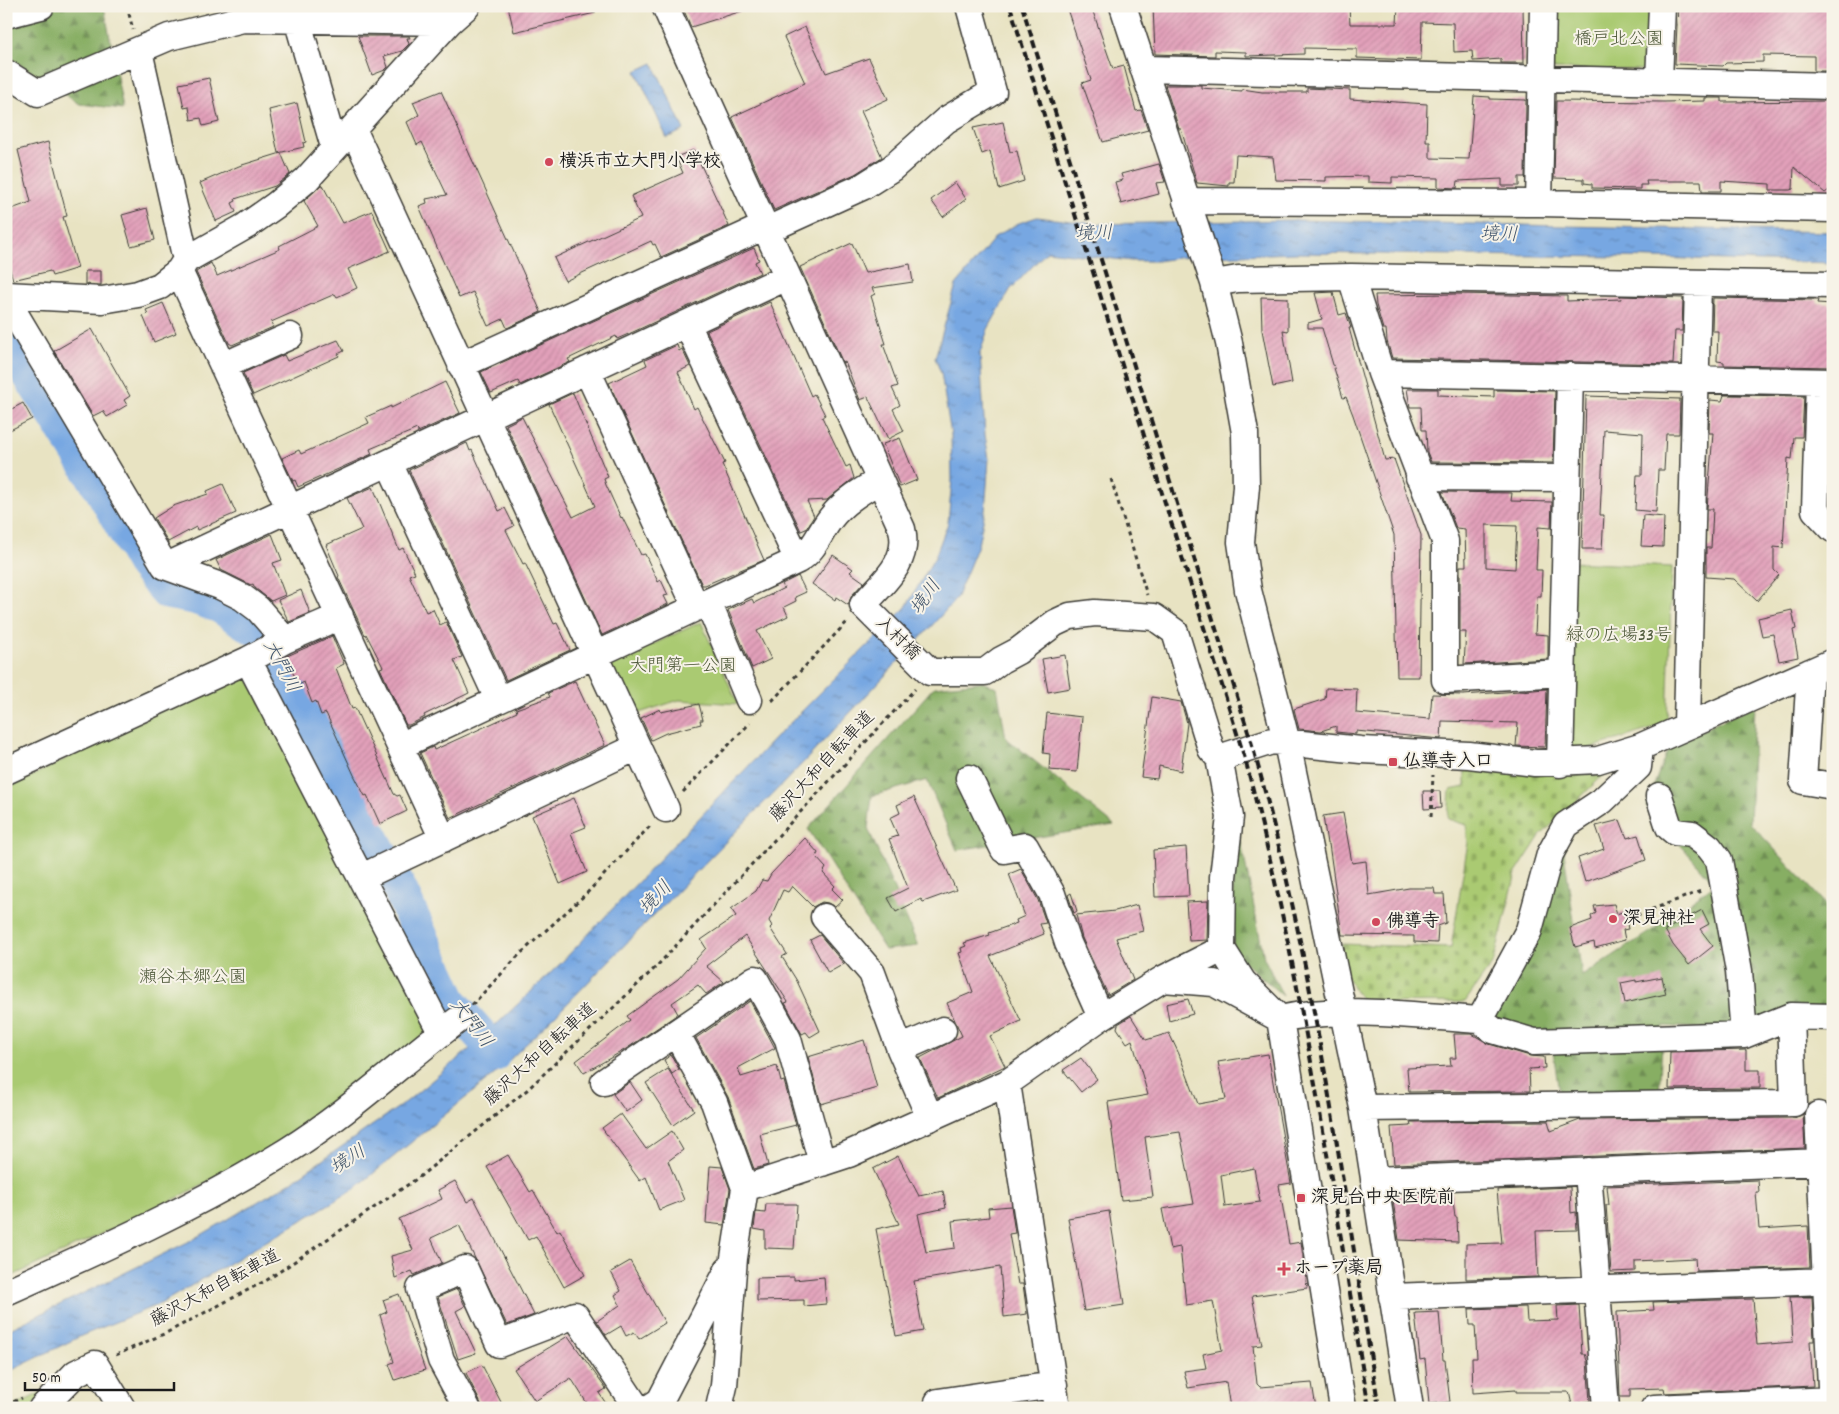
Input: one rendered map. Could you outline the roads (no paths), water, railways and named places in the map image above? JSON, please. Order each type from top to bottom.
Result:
[{"type":"street","points":[[6,15],[41,6]]},
{"type":"street","points":[[400,746],[809,554],[831,518],[846,502],[880,480],[665,6]]},
{"type":"street","points":[[461,365],[766,228],[862,188],[892,168],[946,120],[993,92],[969,6]]},
{"type":"street","points":[[1123,6],[1214,283],[1229,343],[1245,433],[1246,486],[1241,542],[1248,590],[1287,743],[1363,1108],[1410,1408]]},
{"type":"street","points":[[1539,203],[1543,6]]},
{"type":"street","points":[[1659,81],[1662,6]]},
{"type":"street","points":[[6,72],[38,93],[136,41],[168,37],[243,19],[458,14]]},
{"type":"street","points":[[6,295],[102,300],[138,294],[160,286],[182,265],[231,236],[276,205],[306,180],[334,147],[458,14]]},
{"type":"street","points":[[297,19],[334,147]]},
{"type":"street","points":[[136,41],[182,265],[223,366],[443,839]]},
{"type":"street","points":[[1144,69],[1833,86]]},
{"type":"street","points":[[352,129],[666,809]]},
{"type":"street","points":[[1187,203],[1539,203],[1833,209]]},
{"type":"street","points":[[166,566],[787,277]]},
{"type":"street","points":[[1214,283],[1238,279],[1351,278],[1833,285]]},
{"type":"street","points":[[1351,278],[1381,373],[1419,478],[1445,542],[1445,680],[1562,673]]},
{"type":"street","points":[[1687,724],[1698,284]]},
{"type":"street","points":[[6,299],[166,566],[220,586],[242,597],[258,609],[269,648],[377,870],[450,1026],[364,1095],[287,1150],[169,1216],[6,1292]]},
{"type":"street","points":[[688,324],[798,560]]},
{"type":"street","points":[[223,366],[290,336]]},
{"type":"street","points":[[587,370],[749,700]]},
{"type":"street","points":[[1381,373],[1826,382],[1825,440],[1815,510],[1833,529]]},
{"type":"street","points":[[1560,764],[1570,376]]},
{"type":"street","points":[[389,463],[498,699]]},
{"type":"street","points":[[1419,478],[1567,478]]},
{"type":"street","name":"入村橋","points":[[880,480],[902,529],[905,542],[902,555],[895,570],[863,605],[928,669],[985,672],[1001,660],[1018,651],[1055,623],[1070,616],[1095,613],[1154,617],[1175,632],[1211,749],[1219,758]]},
{"type":"street","points":[[6,771],[340,616]]},
{"type":"street","points":[[1343,1408],[1280,1018],[1243,982],[1222,949],[1223,877],[1230,817],[1219,758],[1272,741],[1352,749],[1434,753],[1560,764],[1598,760],[1640,746],[1822,667]]},
{"type":"street","points":[[1822,667],[1803,781],[1833,786]]},
{"type":"street","points":[[1480,1020],[1529,930],[1550,854],[1566,825],[1602,802],[1638,767],[1640,746]]},
{"type":"street","points":[[377,870],[637,747]]},
{"type":"street","points":[[969,778],[1004,850],[1025,846],[1039,870],[1052,894],[1068,943],[1101,1017]]},
{"type":"street","points":[[1658,796],[1669,827],[1675,832],[1692,834],[1709,847],[1718,860],[1724,883],[1739,971],[1744,1035]]},
{"type":"street","points":[[824,917],[872,973],[900,1049],[930,1118]]},
{"type":"street","points":[[745,1188],[849,1154],[1007,1083],[1101,1017],[1163,979],[1222,949]]},
{"type":"street","points":[[604,1082],[755,979],[788,1039],[822,1163]]},
{"type":"street","points":[[1163,979],[1214,983],[1280,1018],[1303,1014],[1342,1012],[1480,1020],[1493,1030],[1534,1042],[1744,1035],[1791,1016],[1833,1017]]},
{"type":"street","points":[[1363,1108],[1794,1103],[1791,1016]]},
{"type":"street","points":[[900,1049],[943,1030]]},
{"type":"street","points":[[676,1033],[714,1102],[745,1188],[734,1258],[724,1386],[719,1408]]},
{"type":"street","points":[[938,1402],[1055,1396],[1007,1083]]},
{"type":"street","points":[[1654,1408],[1832,1404],[1818,1115]]},
{"type":"street","points":[[1374,1180],[1821,1162]]},
{"type":"street","points":[[1588,1171],[1606,1408]]},
{"type":"street","points":[[649,1408],[660,1401],[734,1258]]},
{"type":"street","points":[[467,1408],[441,1360],[420,1289],[465,1269],[500,1344],[575,1315],[637,1408]]},
{"type":"street","points":[[1392,1297],[1826,1281]]},
{"type":"street","points":[[42,1408],[76,1373],[95,1364],[122,1408]]},
{"type":"water","points":[[653,63],[684,130],[667,138],[636,71]]},
{"type":"water","name":"境川","points":[[1037,217],[1097,224],[1295,220],[1833,232],[1833,263],[1619,257],[1296,253],[1131,261],[1047,251],[1010,290],[988,329],[980,353],[985,435],[989,459],[985,511],[978,545],[956,599],[927,631],[802,764],[554,1017],[496,1073],[353,1190],[162,1303],[81,1336],[6,1373],[6,1331],[196,1238],[288,1184],[406,1102],[477,1043],[561,963],[780,733],[906,607],[935,557],[948,523],[952,480],[951,435],[941,373],[935,358],[956,285],[996,236],[1019,223]]},
{"type":"waterway","name":"大門川","points":[[6,338],[102,490],[143,563],[167,592],[194,597],[220,606],[262,633],[400,890],[450,1001],[485,1040],[493,1055]]},
{"type":"railway","points":[[1010,6],[1245,759],[1265,839],[1300,1000],[1369,1408]]},
{"type":"railway","points":[[1022,6],[1250,738],[1272,820],[1292,903],[1325,1071],[1379,1408]]},
{"type":"place","name":"横浜市立大門小学校","points":[[549,162]]},
{"type":"place","name":"仏導寺入口","points":[[1393,762]]},
{"type":"place","name":"深見神社","points":[[1613,919]]},
{"type":"place","name":"佛導寺","points":[[1376,922]]},
{"type":"place","name":"深見台中央医院前","points":[[1301,1198]]},
{"type":"place","name":"ホープ薬局","points":[[1284,1269]]},
{"type":"park label","name":"橋戸北公園","points":[[1619,40]]},
{"type":"park label","name":"緑の広場33号","points":[[1619,636]]},
{"type":"park label","name":"大門第一公園","points":[[683,667]]},
{"type":"park label","name":"瀬谷本郷公園","points":[[193,978]]}]
